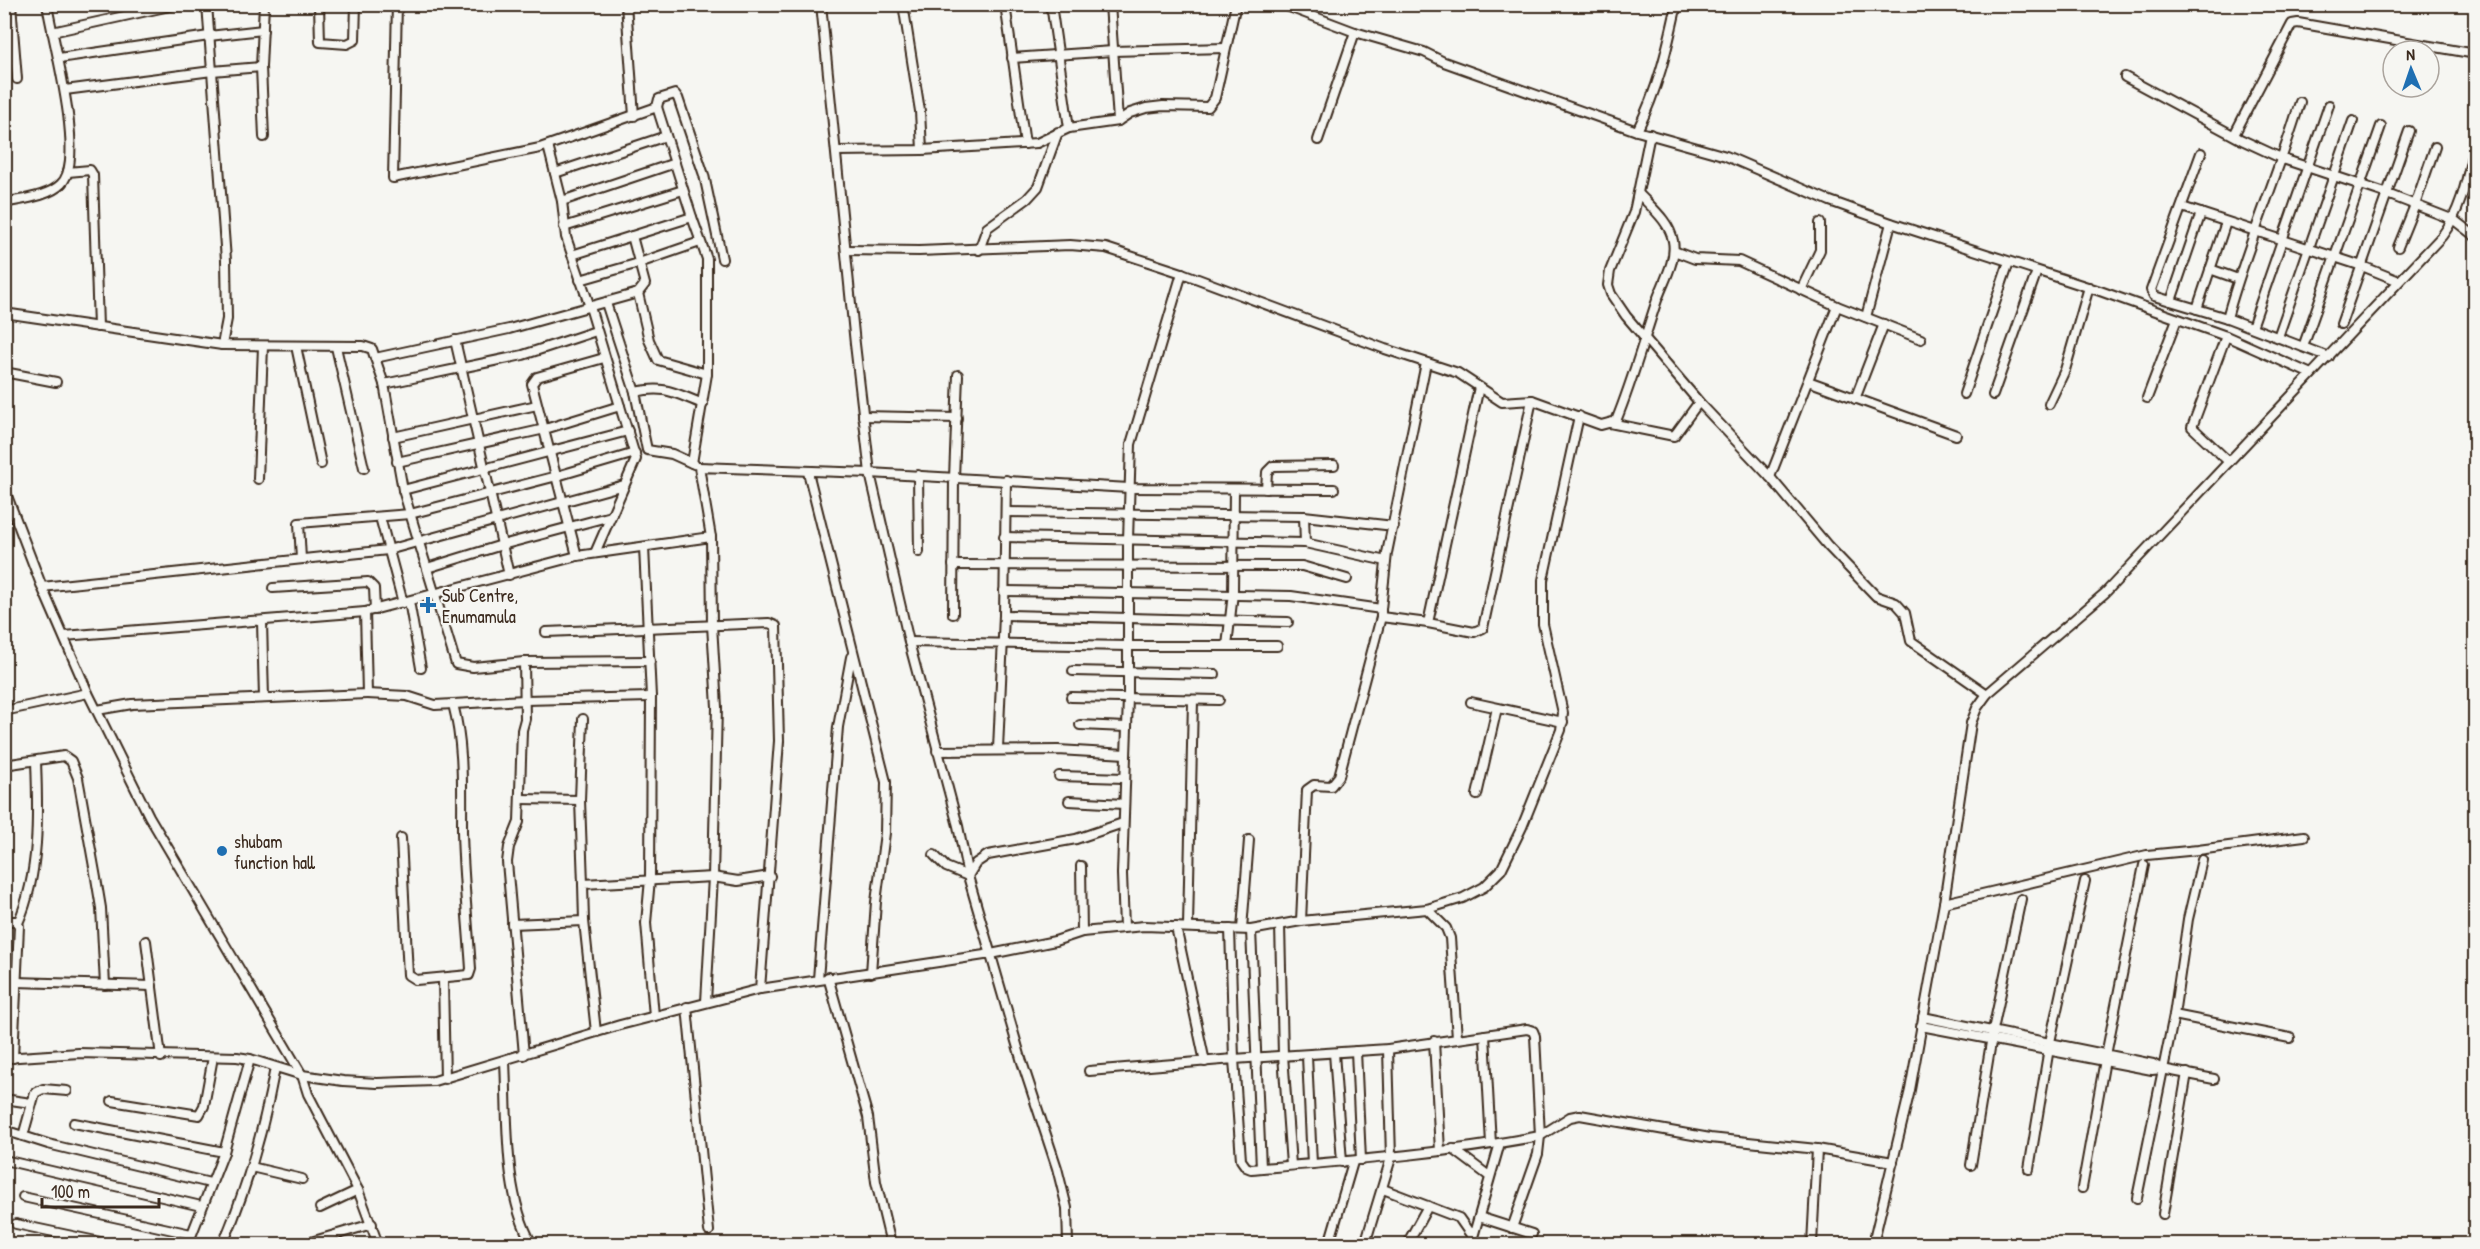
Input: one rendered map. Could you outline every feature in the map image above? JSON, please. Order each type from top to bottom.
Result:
[{"type":"street","points":[[10,4],[17,79]]},
{"type":"street","points":[[4,203],[54,189],[64,180],[68,172],[70,137],[65,90],[47,4]]},
{"type":"street","points":[[52,32],[179,4]]},
{"type":"street","points":[[207,4],[226,260],[227,319],[222,345]]},
{"type":"street","points":[[264,4],[261,68],[264,137]]},
{"type":"street","points":[[319,4],[320,42],[347,44],[355,40],[356,4]]},
{"type":"street","points":[[397,4],[393,178],[548,146],[657,107]]},
{"type":"street","points":[[626,4],[634,116]]},
{"type":"street","points":[[821,4],[870,473],[909,642],[958,826],[968,876],[1022,1062],[1057,1168],[1067,1208],[1068,1245]]},
{"type":"street","points":[[903,4],[920,111],[922,150]]},
{"type":"street","points":[[1022,4],[1005,5],[1025,144]]},
{"type":"street","points":[[1047,4],[1052,11],[1069,128]]},
{"type":"street","points":[[1110,4],[1118,121]]},
{"type":"street","points":[[837,151],[922,150],[1025,144],[1037,142],[1069,128],[1118,121],[1130,113],[1146,108],[1208,107],[1215,98],[1236,4]]},
{"type":"street","points":[[1281,4],[1355,32],[1424,52],[1444,62],[1637,131],[1726,156],[1830,201],[1891,223],[2089,287],[2226,336],[2311,374]]},
{"type":"street","points":[[1637,131],[1653,99],[1665,59],[1677,4]]},
{"type":"street","points":[[2234,135],[2292,24],[2298,23],[2475,54]]},
{"type":"street","points":[[59,58],[263,30]]},
{"type":"street","points":[[1318,140],[1355,32]]},
{"type":"street","points":[[1012,58],[1113,51],[1225,48]]},
{"type":"street","points":[[65,90],[212,71],[261,68]]},
{"type":"street","points":[[2125,77],[2283,159],[2360,184],[2454,220],[2475,237]]},
{"type":"street","points":[[706,1002],[713,877],[717,707],[712,625],[711,537],[695,465],[708,374],[707,259],[657,107],[659,99],[675,94],[678,98],[704,175],[722,259]]},
{"type":"street","points":[[2227,318],[2238,279],[2283,159],[2300,102]]},
{"type":"street","points":[[2252,327],[2329,105]]},
{"type":"street","points":[[2278,338],[2353,121]]},
{"type":"street","points":[[2303,347],[2381,126]]},
{"type":"street","points":[[2341,324],[2409,131]]},
{"type":"street","points":[[980,250],[987,228],[1027,199],[1038,187],[1058,132]]},
{"type":"street","points":[[1650,134],[1632,221],[1610,271],[1608,285],[1611,294],[1644,338],[1699,402],[1770,477],[1807,523],[1876,596],[1896,603],[1905,613],[1911,641],[1988,694]]},
{"type":"street","points":[[555,173],[666,136]]},
{"type":"street","points":[[1873,1245],[1910,1090],[1944,903],[1971,723],[1977,708],[1988,694],[2105,593],[2442,236],[2454,220],[2475,139]]},
{"type":"street","points":[[548,146],[562,201],[564,227],[636,459],[595,553]]},
{"type":"street","points":[[2398,247],[2435,147]]},
{"type":"street","points":[[2201,153],[2151,290],[2154,296],[2227,318],[2329,357]]},
{"type":"street","points":[[562,201],[675,163]]},
{"type":"street","points":[[68,172],[86,169],[90,170],[93,175],[98,327]]},
{"type":"street","points":[[564,227],[683,190]]},
{"type":"street","points":[[846,250],[980,250],[1070,245],[1106,248],[1182,273],[1458,373],[1502,402],[1532,400],[1601,425],[1616,421],[1632,383],[1644,338],[1674,251],[1673,238],[1666,224],[1639,194]]},
{"type":"street","points":[[2182,207],[2308,250],[2336,257],[2399,281]]},
{"type":"street","points":[[2171,301],[2201,213]]},
{"type":"street","points":[[572,255],[692,217]]},
{"type":"street","points":[[2197,309],[2226,222]]},
{"type":"street","points":[[1866,317],[1891,223]]},
{"type":"street","points":[[1801,290],[1820,250],[1820,224]]},
{"type":"street","points":[[375,358],[509,329],[638,293],[645,284],[632,236]]},
{"type":"street","points":[[580,280],[700,242]]},
{"type":"street","points":[[1674,251],[1695,259],[1739,261],[1837,306],[1922,339]]},
{"type":"street","points":[[1964,394],[2009,262]]},
{"type":"street","points":[[2210,269],[2238,279]]},
{"type":"street","points":[[1993,395],[2037,270]]},
{"type":"street","points":[[1124,927],[1123,823],[1128,698],[1128,540],[1133,435],[1182,273]]},
{"type":"street","points":[[2049,404],[2065,370],[2089,287]]},
{"type":"street","points":[[638,293],[649,340],[658,360],[708,374]]},
{"type":"street","points":[[606,303],[635,392],[647,450],[672,454],[695,465],[808,472],[918,475],[1129,488],[1334,489]]},
{"type":"street","points":[[1770,477],[1837,306]]},
{"type":"street","points":[[4,313],[222,345],[369,346],[384,384],[403,490],[456,664],[473,667],[524,662],[650,661]]},
{"type":"street","points":[[2147,399],[2177,319]]},
{"type":"street","points":[[1855,399],[1884,324]]},
{"type":"street","points":[[384,384],[523,355],[596,331]]},
{"type":"street","points":[[2226,336],[2192,427],[2229,462]]},
{"type":"street","points":[[455,340],[508,575]]},
{"type":"street","points":[[258,479],[263,346]]},
{"type":"street","points":[[296,346],[321,464]]},
{"type":"street","points":[[336,347],[364,468]]},
{"type":"street","points":[[578,556],[532,384],[533,380],[604,357]]},
{"type":"street","points":[[1301,921],[1307,790],[1314,785],[1331,786],[1339,776],[1381,613],[1386,561],[1426,363]]},
{"type":"street","points":[[4,372],[56,382]]},
{"type":"street","points":[[953,614],[954,478],[958,375]]},
{"type":"street","points":[[1808,381],[1956,435]]},
{"type":"street","points":[[635,392],[655,387],[703,404]]},
{"type":"street","points":[[1428,623],[1479,387]]},
{"type":"street","points":[[1004,591],[1233,593],[1291,596],[1474,632],[1483,628],[1532,400]]},
{"type":"street","points":[[1608,422],[1674,436],[1699,402]]},
{"type":"street","points":[[393,437],[537,405]]},
{"type":"street","points":[[397,462],[544,429],[620,406]]},
{"type":"street","points":[[863,416],[957,418]]},
{"type":"street","points":[[36,761],[35,836],[26,906],[18,922],[16,982],[9,1058],[79,1053],[250,1059],[302,1075],[343,1081],[414,1083],[445,1079],[596,1032],[760,989],[991,954],[1055,941],[1082,932],[1124,927],[1188,926],[1251,930],[1301,921],[1427,909],[1463,898],[1484,886],[1501,870],[1522,827],[1563,722],[1543,624],[1543,580],[1579,416]]},
{"type":"street","points":[[403,490],[628,431]]},
{"type":"street","points":[[301,559],[299,523],[410,514],[635,453]]},
{"type":"street","points":[[1266,489],[1267,472],[1273,466],[1334,465]]},
{"type":"street","points":[[808,472],[886,782],[885,833],[876,902],[871,973]]},
{"type":"street","points":[[918,475],[919,552]]},
{"type":"street","points":[[998,749],[1004,615],[1006,480]]},
{"type":"street","points":[[42,587],[388,550],[624,484]]},
{"type":"street","points":[[4,488],[42,587],[88,693],[149,816],[302,1075],[308,1095],[358,1190],[378,1245]]},
{"type":"street","points":[[1227,646],[1233,593],[1234,490]]},
{"type":"street","points":[[1005,512],[1304,516],[1394,526]]},
{"type":"street","points":[[427,568],[611,516]]},
{"type":"street","points":[[1304,516],[1305,543]]},
{"type":"street","points":[[380,517],[388,550],[406,602],[421,668]]},
{"type":"street","points":[[64,636],[366,612],[578,556],[711,537]]},
{"type":"street","points":[[1004,537],[1305,543],[1386,561]]},
{"type":"street","points":[[644,547],[651,697],[650,879],[646,923],[654,1016]]},
{"type":"street","points":[[953,565],[1004,563],[1129,567],[1302,566],[1347,579]]},
{"type":"street","points":[[273,588],[371,583],[374,588],[375,610]]},
{"type":"street","points":[[366,612],[367,694]]},
{"type":"street","points":[[1004,615],[1288,622]]},
{"type":"street","points":[[261,622],[264,698]]},
{"type":"street","points":[[546,632],[769,623],[776,626],[780,741],[760,989]]},
{"type":"street","points":[[909,642],[1277,646]]},
{"type":"street","points":[[818,979],[838,727],[852,653]]},
{"type":"street","points":[[524,662],[525,700],[521,799],[519,822],[509,847],[507,862],[524,1055]]},
{"type":"street","points":[[1073,671],[1215,674]]},
{"type":"street","points":[[4,711],[88,693]]},
{"type":"street","points":[[97,710],[132,704],[367,694],[407,696],[435,705],[651,697]]},
{"type":"street","points":[[1071,697],[1219,700]]},
{"type":"street","points":[[1188,926],[1193,700]]},
{"type":"street","points":[[1471,702],[1563,722]]},
{"type":"street","points":[[401,838],[408,975],[416,980],[465,977],[469,975],[471,969],[462,832],[462,754],[459,727],[453,704]]},
{"type":"street","points":[[1478,795],[1497,708]]},
{"type":"street","points":[[583,719],[580,800],[584,921],[596,1032]]},
{"type":"street","points":[[1080,725],[1126,727]]},
{"type":"street","points":[[937,751],[998,749],[1126,754]]},
{"type":"street","points":[[4,765],[64,756],[71,761],[78,778],[101,908],[105,985]]},
{"type":"street","points":[[1059,776],[1125,778]]},
{"type":"street","points":[[521,799],[580,800]]},
{"type":"street","points":[[1069,801],[1125,804]]},
{"type":"street","points":[[968,876],[976,863],[988,855],[1076,839],[1123,823]]},
{"type":"street","points":[[1944,903],[2147,855],[2304,836]]},
{"type":"street","points":[[1242,929],[1250,840]]},
{"type":"street","points":[[934,855],[946,867],[968,876]]},
{"type":"street","points":[[2137,1198],[2174,1014],[2188,919],[2202,860]]},
{"type":"street","points":[[1081,866],[1082,932]]},
{"type":"street","points":[[2082,1188],[2105,1057],[2144,866]]},
{"type":"street","points":[[583,884],[713,877],[738,881],[770,876]]},
{"type":"street","points":[[2029,1169],[2050,1046],[2085,881]]},
{"type":"street","points":[[1971,1165],[1993,1030],[2021,899]]},
{"type":"street","points":[[1427,909],[1446,928],[1450,938],[1457,1038]]},
{"type":"street","points":[[4,921],[18,922]]},
{"type":"street","points":[[513,924],[584,921]]},
{"type":"street","points":[[1280,925],[1283,1055],[1292,1165]]},
{"type":"street","points":[[1176,927],[1205,1062]]},
{"type":"street","points":[[1230,929],[1234,1059],[1241,1160],[1246,1167],[1261,1168],[1391,1158],[1500,1143],[1540,1136],[1570,1117],[1580,1115],[1710,1138],[1817,1149],[1893,1162]]},
{"type":"street","points":[[1251,930],[1261,1168]]},
{"type":"street","points":[[146,941],[161,1057]]},
{"type":"street","points":[[828,978],[868,1117],[876,1182],[891,1245]]},
{"type":"street","points":[[443,979],[445,1079]]},
{"type":"street","points":[[16,982],[152,986]]},
{"type":"street","points":[[687,1007],[709,1231]]},
{"type":"street","points":[[2174,1014],[2290,1038]]},
{"type":"street","points":[[1922,1022],[1993,1030],[2152,1070],[2162,1069],[2214,1079]]},
{"type":"street","points":[[1922,1022],[1992,1040],[2050,1046]]},
{"type":"street","points":[[1089,1071],[1388,1049],[1527,1029],[1533,1031],[1540,1136],[1538,1154],[1512,1228]]},
{"type":"street","points":[[1485,1035],[1491,1144]]},
{"type":"street","points":[[1434,1041],[1440,1151]]},
{"type":"street","points":[[1365,1245],[1391,1158],[1388,1049]]},
{"type":"street","points":[[1345,1245],[1330,1242],[1358,1161],[1356,1051]]},
{"type":"street","points":[[1334,1053],[1342,1162]]},
{"type":"street","points":[[1307,1056],[1312,1164]]},
{"type":"street","points":[[112,1101],[199,1115],[204,1106],[213,1058]]},
{"type":"street","points":[[188,1245],[201,1206],[224,1152],[250,1059]]},
{"type":"street","points":[[505,1061],[512,1184],[526,1233],[532,1245]]},
{"type":"street","points":[[223,1245],[266,1118],[276,1068]]},
{"type":"street","points":[[2163,1214],[2187,1073]]},
{"type":"street","points":[[23,1136],[38,1090],[67,1091]]},
{"type":"street","points":[[4,1099],[32,1103]]},
{"type":"street","points":[[74,1123],[224,1152]]},
{"type":"street","points":[[4,1130],[210,1183]]},
{"type":"street","points":[[1472,1242],[1500,1143]]},
{"type":"street","points":[[1453,1149],[1489,1176]]},
{"type":"street","points":[[1812,1245],[1817,1149]]},
{"type":"street","points":[[4,1160],[201,1206]]},
{"type":"street","points":[[250,1167],[302,1179]]},
{"type":"street","points":[[1383,1189],[1460,1218],[1472,1242]]},
{"type":"street","points":[[320,1208],[358,1190]]},
{"type":"street","points":[[23,1197],[191,1234]]},
{"type":"street","points":[[1407,1245],[1428,1206]]},
{"type":"street","points":[[1479,1217],[1532,1234]]},
{"type":"street","points":[[16,1224],[110,1245]]},
{"type":"street","points":[[314,1241],[372,1224]]},
{"type":"place","name":"Sub Centre, Enumamula","points":[[428,605]]},
{"type":"place","name":"shubam function hall","points":[[222,851]]}]
